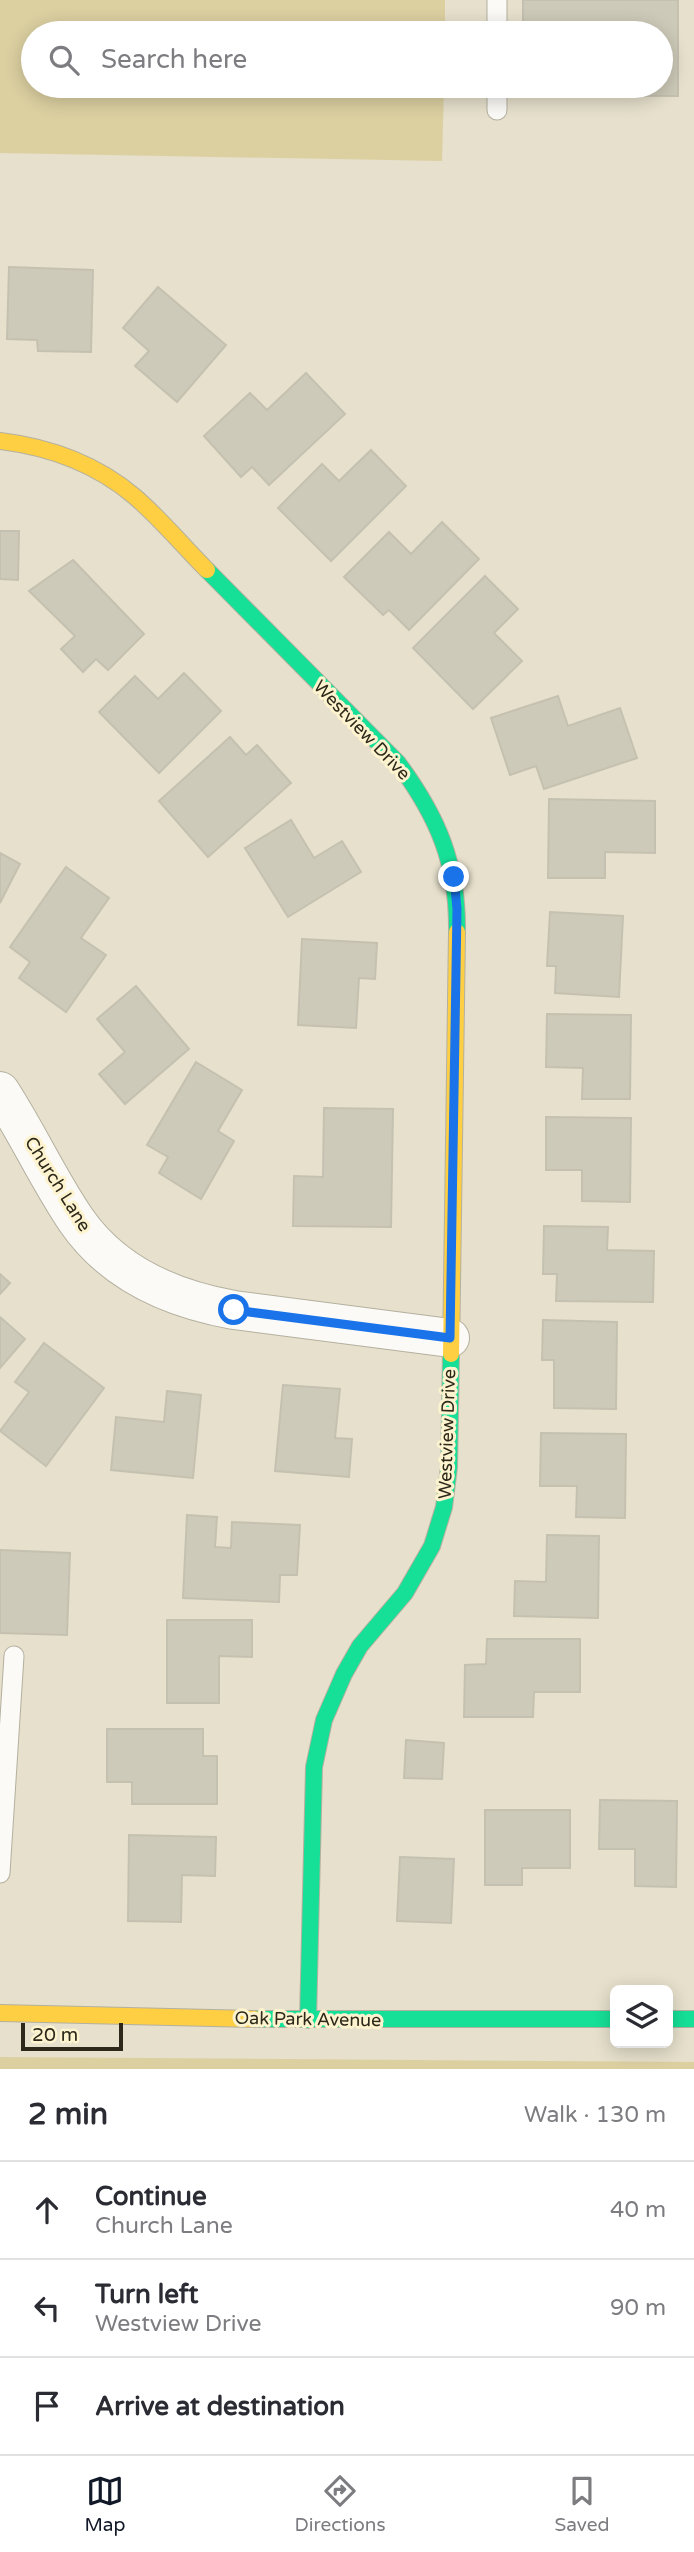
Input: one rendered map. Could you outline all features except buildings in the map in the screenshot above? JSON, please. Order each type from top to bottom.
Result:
[{"type":"street","name":"Westview Drive","points":[[0,442],[28,444],[69,455],[100,472],[134,496],[398,764],[422,794],[436,820],[447,845],[454,877],[457,909],[449,1466],[444,1507],[432,1546],[405,1592],[360,1646],[344,1674],[324,1720],[314,1767],[308,2020]]},
{"type":"street","name":"Church Lane","points":[[0,1091],[76,1221],[101,1249],[132,1274],[162,1291],[205,1305],[234,1310],[450,1338]]},
{"type":"street","name":"Oak Park Avenue","points":[[0,2013],[308,2020],[610,2019]]},
{"type":"street","points":[[673,2019],[694,2019]]},
{"type":"lane","points":[[497,0],[497,21]]},
{"type":"lane","points":[[497,98],[497,110]]},
{"type":"lane","points":[[0,1873],[14,1656]]},
{"type":"shaded area","points":[[0,0],[445,0],[445,21],[21,21],[21,98],[444,98],[442,161],[0,153]]},
{"type":"shaded area","points":[[0,2057],[694,2062],[694,2069],[0,2069]]},
{"type":"traffic: fast","points":[[207,570],[398,763],[412,783],[435,822],[443,842],[454,884],[457,932]]},
{"type":"traffic: fast","points":[[308,2020],[314,1767],[324,1720],[344,1674],[360,1646],[405,1593],[432,1546],[444,1507],[449,1467],[451,1354]]},
{"type":"traffic: fast","points":[[255,2019],[610,2019]]},
{"type":"traffic: fast","points":[[673,2019],[694,2019]]},
{"type":"traffic: slow","points":[[0,441],[54,453],[104,475],[144,505],[207,570]]},
{"type":"traffic: slow","points":[[451,1354],[457,932]]},
{"type":"traffic: slow","points":[[0,2013],[255,2019]]},
{"type":"route","points":[[234,1310],[450,1338],[457,909],[454,877]]}]
